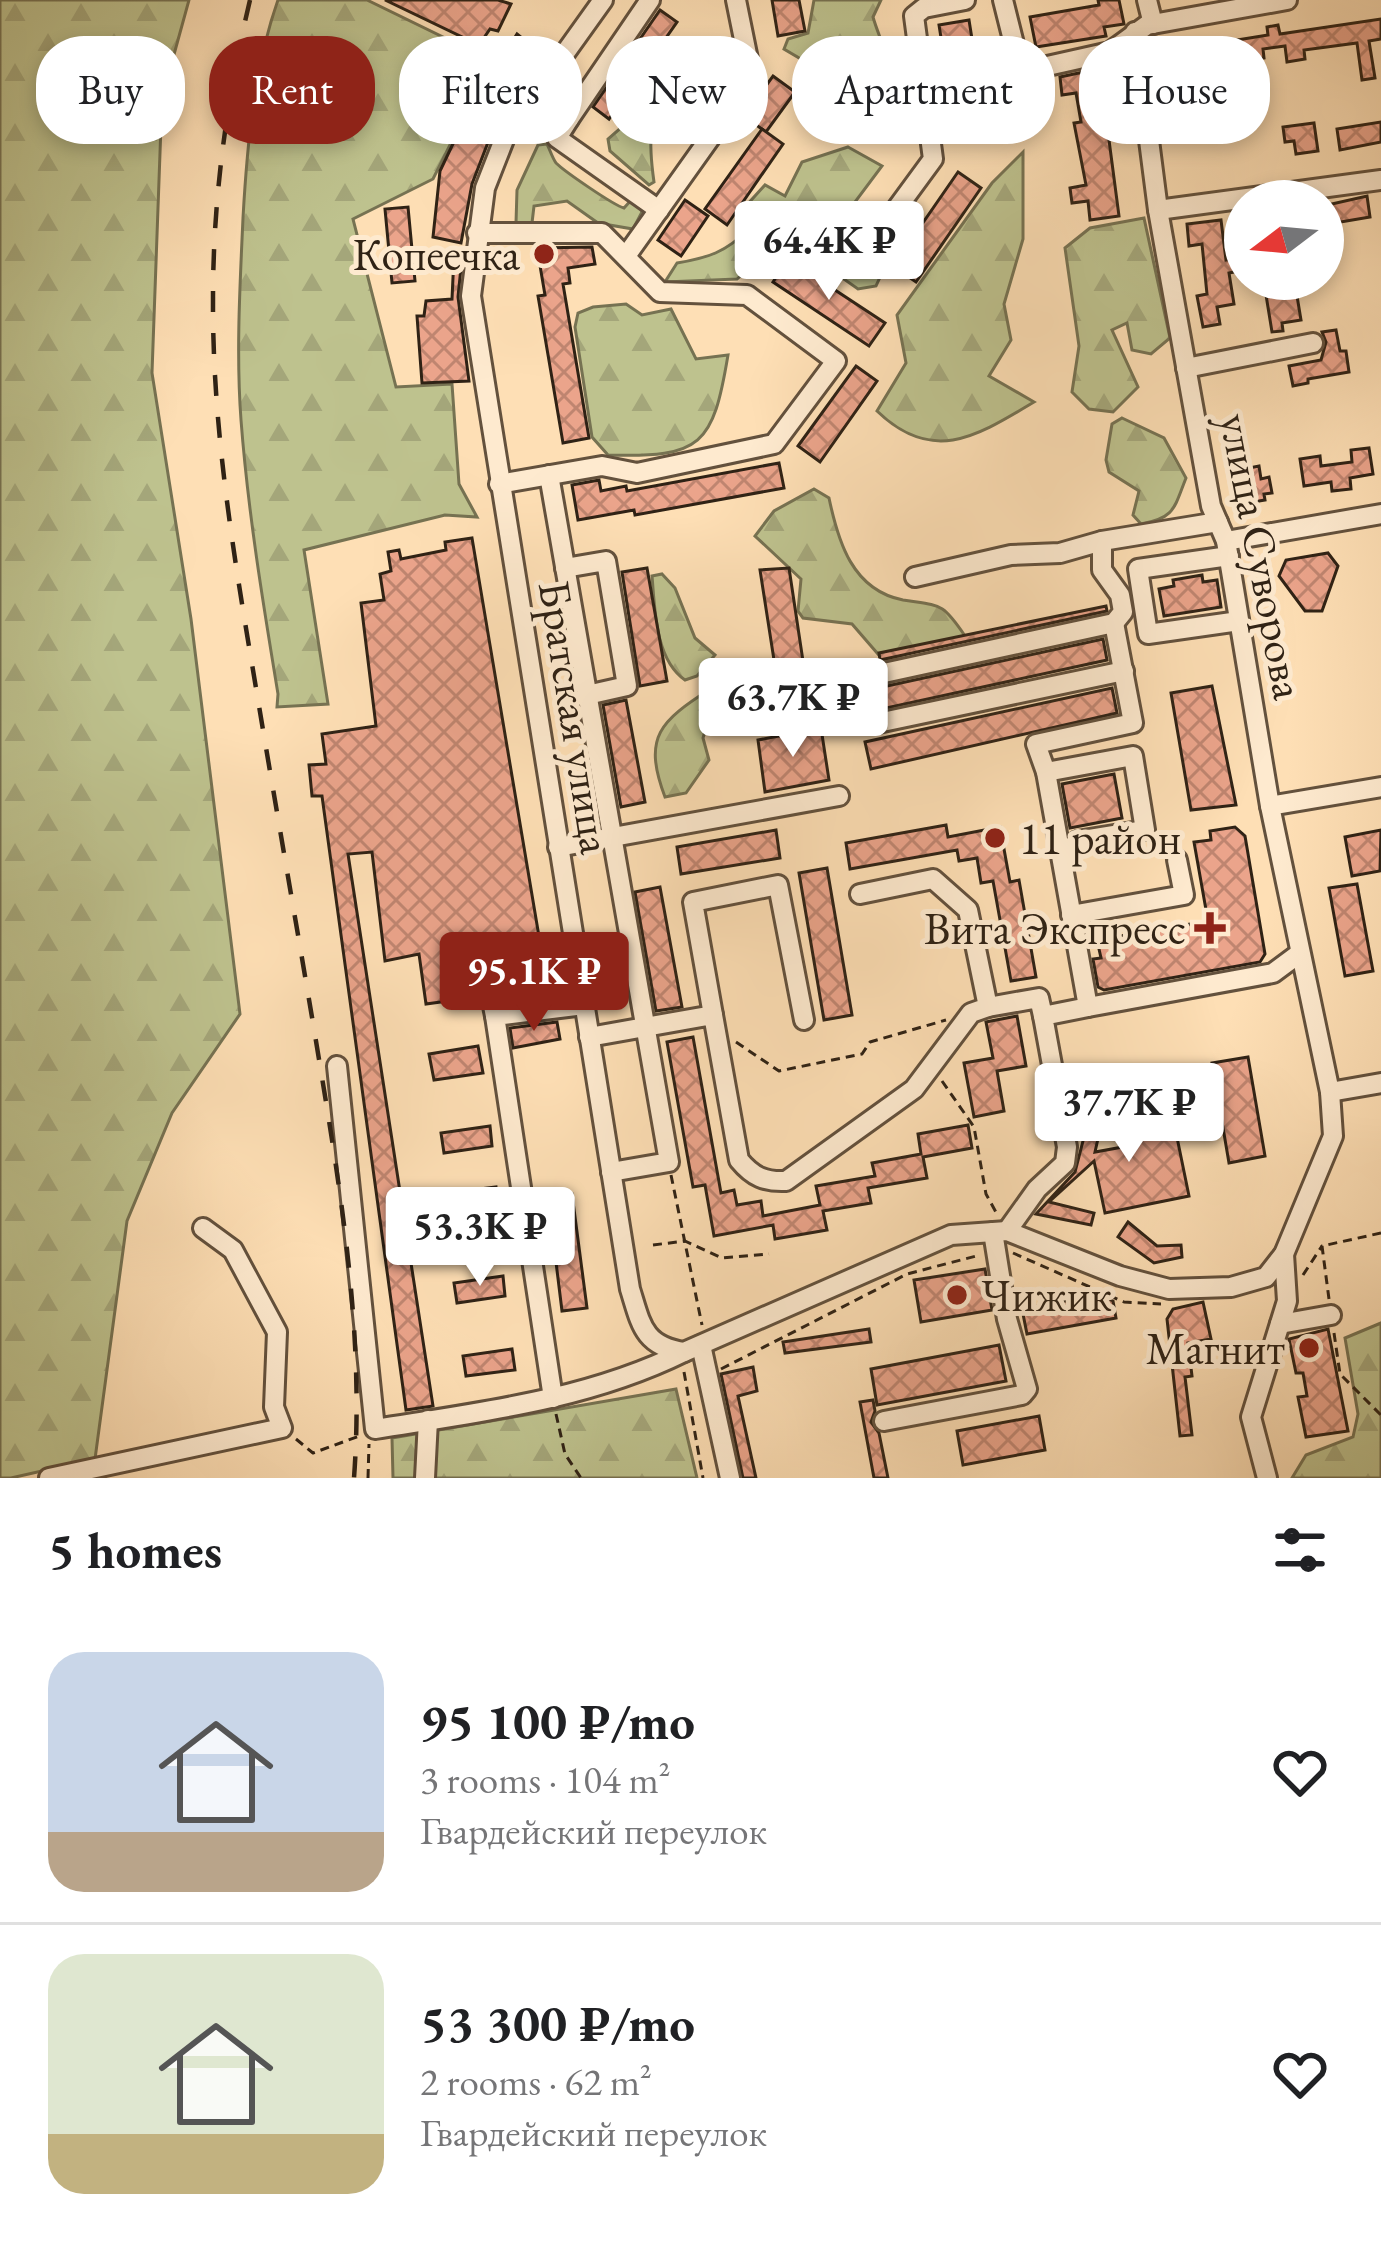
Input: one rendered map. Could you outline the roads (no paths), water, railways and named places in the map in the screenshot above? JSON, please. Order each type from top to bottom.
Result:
[{"type":"street","name":"Братская улица","points":[[578,36],[604,0]]},
{"type":"street","points":[[582,100],[650,0]]},
{"type":"street","points":[[626,256],[752,80],[736,0]]},
{"type":"street","points":[[867,249],[933,159],[914,16],[924,8],[965,0]]},
{"type":"street","points":[[1003,0],[1022,71],[1110,52],[1144,28],[1287,0]]},
{"type":"street","name":"улица Суворова","points":[[1147,0],[1144,28],[1159,210],[1211,506],[1227,549],[1270,806],[1330,1092]]},
{"type":"street","name":"Братская улица","points":[[502,144],[485,188],[471,296],[499,484],[630,1289],[643,1330],[663,1349],[697,1347]]},
{"type":"street","points":[[566,144],[659,210]]},
{"type":"street","points":[[1159,210],[1381,180]]},
{"type":"street","points":[[477,233],[602,232],[660,292],[747,295],[836,361],[774,445],[637,473],[602,466],[499,484]]},
{"type":"street","points":[[1186,368],[1313,343]]},
{"type":"street","points":[[549,476],[669,1162],[611,1172]]},
{"type":"street","points":[[1239,621],[1148,634],[1138,569],[1381,514]]},
{"type":"street","points":[[915,578],[1011,555],[1060,553],[1102,541],[1218,522]]},
{"type":"street","points":[[861,679],[1114,623],[1123,612],[1120,596],[1102,570],[1102,541]]},
{"type":"street","points":[[565,568],[606,561],[627,686],[587,695]]},
{"type":"street","points":[[1088,1007],[1046,772],[1036,745],[1132,723],[1114,623]]},
{"type":"street","points":[[873,724],[1124,671]]},
{"type":"street","points":[[1046,772],[1133,757],[1145,830],[1077,842],[1062,859]]},
{"type":"street","points":[[1270,806],[1381,787]]},
{"type":"street","points":[[558,847],[839,796]]},
{"type":"street","points":[[1072,915],[1184,895],[1177,860]]},
{"type":"street","points":[[860,894],[933,879],[968,910],[979,1010]]},
{"type":"street","points":[[803,1020],[778,885],[693,902],[739,1160],[749,1172],[769,1182],[786,1181],[799,1173],[914,1089],[979,1010],[1039,998],[1043,1016],[1067,1147],[1065,1163],[1000,1231],[1007,1318],[1027,1389],[1022,1395],[884,1421]]},
{"type":"street","points":[[482,951],[553,1398]]},
{"type":"street","points":[[1043,1016],[1273,973],[1300,953]]},
{"type":"street","points":[[495,1016],[584,1005]]},
{"type":"street","points":[[589,1037],[645,1026],[714,1022]]},
{"type":"street","points":[[337,1066],[375,1429],[593,1390],[637,1376],[951,1235],[1000,1231],[1120,1276],[1169,1289],[1231,1287],[1266,1277],[1284,1254],[1333,1136],[1330,1092],[1381,1083]]},
{"type":"street","points":[[49,1478],[282,1428],[274,1407],[277,1332],[233,1250],[203,1228]]},
{"type":"street","points":[[1267,1478],[1251,1417],[1287,1300],[1284,1254]]},
{"type":"street","points":[[1280,1324],[1331,1319]]},
{"type":"street","points":[[697,1347],[708,1375],[730,1478]]},
{"type":"street","points":[[425,1478],[428,1420]]},
{"type":"railway","points":[[250,0],[219,185],[213,297],[216,397],[241,596],[341,1200],[356,1366],[354,1478]]},
{"type":"place","name":"Копеечка","points":[[544,254]]},
{"type":"place","name":"11 район","points":[[995,838]]},
{"type":"place","name":"Вита Экспресс","points":[[1210,928]]},
{"type":"place","name":"Чижик","points":[[957,1295]]},
{"type":"place","name":"Магнит","points":[[1309,1348]]}]
